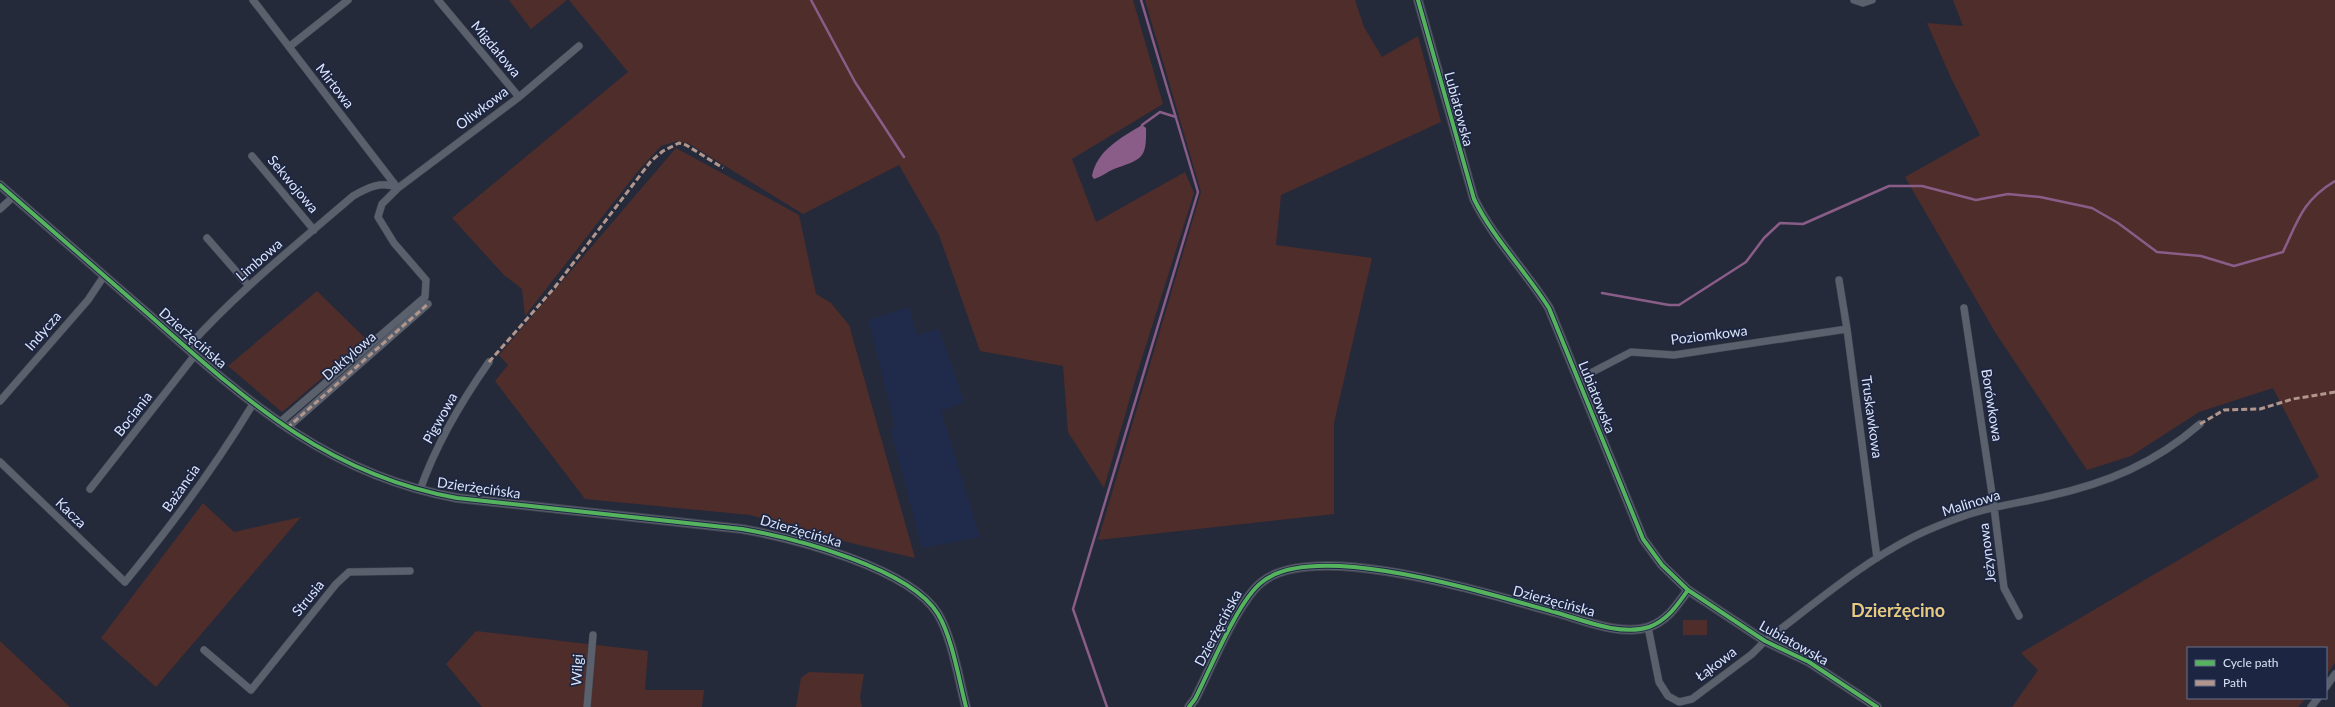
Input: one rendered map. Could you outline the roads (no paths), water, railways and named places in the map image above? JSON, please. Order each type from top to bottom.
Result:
[{"type":"street","name":"Mirtowa","points":[[253,0],[398,188]]},
{"type":"street","points":[[289,47],[348,0]]},
{"type":"street","name":"Migdałowa","points":[[438,0],[519,97]]},
{"type":"street","name":"Lubiatowska","points":[[1418,0],[1474,199],[1490,227],[1532,281],[1548,308],[1579,379],[1643,539],[1662,565],[1688,590],[1765,641],[1809,662],[1877,707]]},
{"type":"street","points":[[1854,0],[1863,3],[1872,0]]},
{"type":"street","name":"Oliwkowa","points":[[279,423],[425,297],[426,280],[394,244],[378,217],[382,204],[398,188],[519,97],[579,46]]},
{"type":"street","name":"Sekwojowa","points":[[252,156],[314,230]]},
{"type":"street","name":"Limbowa","points":[[187,348],[215,318],[249,286],[353,196],[365,189],[376,186],[389,184],[398,188]]},
{"type":"street","name":"Dzierżęcińska","points":[[0,185],[253,404],[279,423],[323,451],[361,470],[420,490],[458,498],[742,529],[809,544],[890,575],[917,591],[939,616],[946,634],[966,707]]},
{"type":"street","points":[[0,209],[13,197]]},
{"type":"street","points":[[207,238],[249,286]]},
{"type":"street","name":"Indycza","points":[[0,401],[88,300],[104,276]]},
{"type":"street","name":"Truskawkowa","points":[[1839,280],[1847,329],[1877,558]]},
{"type":"street","name":"Daktylowa","points":[[287,428],[428,304]]},
{"type":"street","name":"Borówkowa","points":[[1964,308],[1994,507]]},
{"type":"street","name":"Poziomkowa","points":[[1579,379],[1631,352],[1674,355],[1847,329]]},
{"type":"street","name":"Bociania","points":[[90,489],[195,355]]},
{"type":"street","name":"Pigwowa","points":[[420,490],[440,441],[473,385],[489,362]]},
{"type":"street","name":"Bażancia","points":[[125,582],[156,545],[196,490],[253,404]]},
{"type":"street","name":"Malinowa","points":[[1765,641],[1877,558],[1914,536],[1965,516],[1994,507],[2050,496],[2131,470],[2159,456],[2200,424]]},
{"type":"street","name":"Kacza","points":[[0,462],[125,582]]},
{"type":"street","name":"Jeżynowa","points":[[1994,507],[2004,588],[2019,616]]},
{"type":"street","name":"Dzierżęcińska","points":[[1189,707],[1248,596],[1262,581],[1270,576],[1304,566],[1320,565],[1382,570],[1618,628],[1648,627],[1662,621],[1688,590]]},
{"type":"street","name":"Strusia","points":[[204,650],[252,690],[336,584],[349,572],[410,571]]},
{"type":"street","name":"Łąkowa","points":[[1648,627],[1659,682],[1668,696],[1679,704],[1692,699],[1752,654],[1765,641]]},
{"type":"street","name":"Wilgi","points":[[587,707],[593,635]]},
{"type":"street","points":[[2327,686],[2335,674]]},
{"type":"street","points":[[2311,707],[2317,699]]},
{"type":"waterway","points":[[811,0],[855,82],[904,157]]},
{"type":"waterway","points":[[1107,707],[1073,609],[1198,192],[1141,0]]},
{"type":"waterway","points":[[1142,125],[1160,112],[1176,117]]},
{"type":"waterway","points":[[1602,293],[1669,305],[1679,305],[1746,262],[1764,238],[1780,223],[1803,224],[1889,186],[1922,186],[1976,200],[2008,194],[2040,197],[2092,208],[2118,223],[2157,252],[2201,256],[2234,266],[2283,252],[2308,203],[2324,188],[2335,181]]},
{"type":"district","name":"Dzierżęcino","points":[[1898,611]]}]
